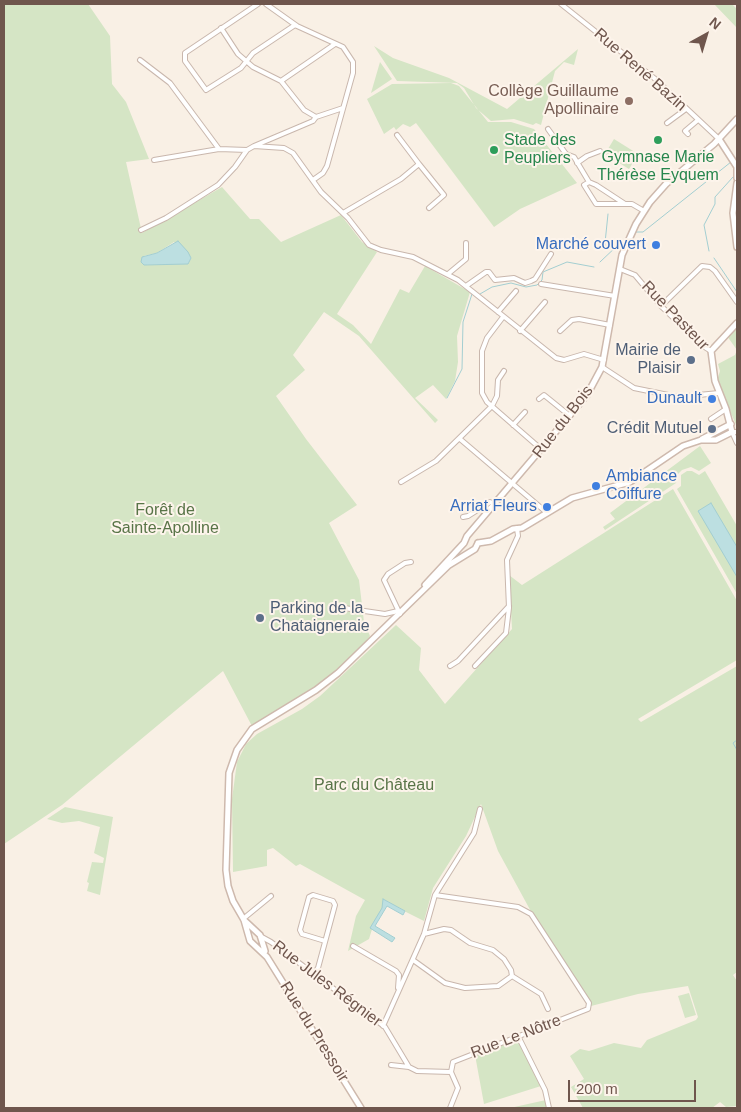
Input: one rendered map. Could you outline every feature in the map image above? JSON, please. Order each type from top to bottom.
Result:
[{"type":"street","points":[[258,4],[191,48],[184,56],[202,87],[208,90],[242,68],[253,53],[295,25]]},
{"type":"street","points":[[266,4],[295,25],[343,47],[353,62],[353,73],[327,166],[323,174],[313,180]]},
{"type":"street","name":"Rue René Bazin","points":[[561,4],[654,78],[718,139]]},
{"type":"street","points":[[221,28],[238,54],[246,61],[281,81],[304,110],[316,117]]},
{"type":"street","points":[[281,81],[335,44]]},
{"type":"street","points":[[140,60],[170,83],[219,149]]},
{"type":"street","points":[[142,230],[166,218],[218,185],[235,168],[247,150],[313,121],[316,117],[344,108]]},
{"type":"street","points":[[666,123],[686,109]]},
{"type":"street","name":"Rue du Bois","points":[[464,543],[494,504],[587,396],[604,360],[626,245],[644,211],[666,184],[718,139],[737,119]]},
{"type":"street","points":[[681,127],[687,133],[698,120]]},
{"type":"street","points":[[548,129],[566,154],[574,157],[589,182],[625,204]]},
{"type":"street","points":[[397,135],[444,195],[428,208]]},
{"type":"street","points":[[718,139],[737,167],[737,178]]},
{"type":"street","points":[[254,146],[284,148],[292,152],[321,192],[343,213],[369,244],[381,250],[413,257],[448,274],[466,286],[556,358],[564,360],[584,354],[604,360]]},
{"type":"street","points":[[154,160],[219,149],[247,150]]},
{"type":"street","points":[[577,163],[587,156],[600,151]]},
{"type":"street","points":[[343,213],[400,179],[418,164]]},
{"type":"street","points":[[589,182],[584,185],[596,204],[632,204],[644,211]]},
{"type":"street","points":[[737,183],[733,213],[737,247]]},
{"type":"street","points":[[448,274],[466,259],[466,243]]},
{"type":"street","points":[[466,286],[486,272],[489,272],[495,280],[514,278],[525,283],[535,280],[551,254]]},
{"type":"street","points":[[660,306],[702,266],[710,267],[737,302]]},
{"type":"street","name":"Rue Pasteur","points":[[620,269],[635,275],[660,306],[703,346],[711,351],[714,381],[734,432]]},
{"type":"street","points":[[541,284],[615,296]]},
{"type":"street","points":[[498,312],[516,291]]},
{"type":"street","points":[[520,331],[545,302]]},
{"type":"street","points":[[504,317],[487,338],[482,351],[482,393],[492,406],[541,449]]},
{"type":"street","points":[[560,331],[572,320],[578,319],[610,325]]},
{"type":"street","points":[[711,351],[737,323]]},
{"type":"street","points":[[602,367],[634,388],[678,397],[719,393]]},
{"type":"street","points":[[400,482],[436,461],[460,440],[492,406],[497,396],[498,380],[504,370]]},
{"type":"street","points":[[539,399],[544,395],[570,416]]},
{"type":"street","points":[[711,419],[726,410]]},
{"type":"street","points":[[513,425],[525,412]]},
{"type":"street","points":[[469,536],[476,540],[491,541],[534,521],[546,512],[586,493],[617,488],[630,482],[683,446],[700,440],[730,424]]},
{"type":"street","points":[[700,440],[716,440],[734,432],[737,443]]},
{"type":"street","points":[[460,440],[546,512]]},
{"type":"street","name":"Rue du Bois","points":[[463,517],[468,516],[490,502],[494,504]]},
{"type":"street","points":[[475,666],[506,633],[509,606],[508,560],[518,536],[517,528]]},
{"type":"street","points":[[252,933],[250,941],[254,944],[260,938],[252,933],[244,919],[228,886],[226,870],[228,783],[237,750],[252,729],[316,690],[338,673],[449,565],[471,549],[477,547],[474,529]]},
{"type":"street","points":[[411,602],[445,561],[464,543],[471,549]]},
{"type":"street","points":[[399,612],[384,580],[388,574],[405,563],[411,562]]},
{"type":"street","points":[[450,666],[458,661],[509,606]]},
{"type":"street","points":[[344,608],[385,614],[399,612]]},
{"type":"street","points":[[383,1026],[424,934],[435,895],[474,832],[480,809]]},
{"type":"street","points":[[313,974],[318,968],[335,905],[333,901],[313,895],[309,897],[300,930],[302,934],[325,941]]},
{"type":"street","name":"Rue Le Nôtre","points":[[435,895],[518,907],[531,914],[589,1003],[588,1009],[453,1062],[451,1072]]},
{"type":"street","points":[[244,919],[272,896]]},
{"type":"street","points":[[424,934],[444,929],[451,930],[470,944],[493,950],[504,959],[511,970],[512,976],[541,994],[548,1009]]},
{"type":"street","name":"Rue du Pressoir","points":[[260,938],[267,957],[361,1108]]},
{"type":"street","name":"Rue Jules Régnier","points":[[260,938],[271,942],[383,1026],[408,1067]]},
{"type":"street","name":"Rue du Pressoir","points":[[254,944],[267,957]]},
{"type":"street","points":[[353,946],[396,971],[399,979],[397,992]]},
{"type":"street","points":[[413,960],[444,983],[466,988],[498,986],[512,976]]},
{"type":"street","points":[[518,1036],[545,1090],[549,1108]]},
{"type":"street","points":[[391,1065],[417,1070],[451,1072],[458,1088],[450,1108]]},
{"type":"green space","name":"Forêt de Sainte-Apolline","points":[[4,4],[88,4],[110,36],[112,84],[126,102],[149,159],[126,162],[142,233],[222,187],[250,219],[259,219],[281,242],[341,215],[362,242],[377,252],[337,314],[353,325],[371,344],[400,289],[409,293],[425,266],[470,292],[457,336],[458,362],[455,381],[446,399],[433,385],[415,398],[438,420],[435,423],[359,336],[324,312],[293,355],[305,370],[276,396],[306,439],[357,505],[329,523],[359,580],[364,622],[370,636],[368,639],[331,678],[254,730],[223,671],[62,805],[4,844]],"holes":[[[174,242],[191,258],[188,263],[144,265],[144,256],[157,253]]]},
{"type":"green space","points":[[714,4],[732,4],[737,9],[737,28]]},
{"type":"green space","points":[[374,46],[393,58],[449,78],[507,109],[578,49],[574,65],[564,62],[555,71],[541,125],[536,123],[533,125],[514,119],[491,121],[476,108],[464,88],[457,83],[397,81]]},
{"type":"green space","points":[[380,62],[392,79],[371,93]]},
{"type":"green space","name":"Stade des Peupliers","points":[[451,83],[459,86],[488,122],[511,122],[534,129],[577,183],[520,209],[494,227],[416,123],[410,127],[403,124],[396,130],[394,127],[384,134],[367,99],[392,84]]},
{"type":"green space","points":[[614,139],[638,154],[629,169],[605,154]]},
{"type":"green space","points":[[737,326],[737,350],[727,336]]},
{"type":"green space","points":[[737,350],[737,427],[717,381],[720,371],[718,364],[735,355]]},
{"type":"green space","points":[[700,446],[711,463],[699,471],[691,467],[682,470],[678,474],[676,483],[605,530],[603,527],[615,519],[610,513]]},
{"type":"green space","points":[[687,471],[692,471],[699,475],[705,471],[737,526],[737,594],[677,489],[681,486],[681,475]]},
{"type":"green space","name":"Parc du Château","points":[[673,489],[737,601],[737,660],[638,719],[641,722],[737,666],[737,972],[733,975],[737,981],[737,1106],[726,1107],[720,1102],[712,1108],[583,1108],[571,1087],[584,1079],[570,1056],[580,1049],[589,1051],[614,1043],[641,1048],[647,1040],[696,1020],[698,1017],[688,986],[638,994],[591,1006],[591,1003],[534,917],[498,851],[481,804],[466,836],[433,888],[424,921],[388,903],[373,926],[369,939],[348,951],[356,916],[365,900],[300,864],[296,866],[273,848],[267,850],[267,866],[233,872],[232,799],[237,762],[246,744],[257,734],[302,709],[320,696],[396,625],[421,648],[419,670],[445,704],[512,629],[509,575],[522,585]]},
{"type":"green space","points":[[65,807],[113,817],[100,895],[87,891],[89,883],[87,882],[92,862],[103,863],[104,858],[94,853],[100,827],[79,821],[62,823],[47,819]]},
{"type":"green space","points":[[689,993],[696,1015],[685,1018],[678,996]]},
{"type":"green space","points":[[515,1041],[519,1042],[541,1086],[484,1104],[475,1055]]},
{"type":"green space","points":[[546,1100],[548,1108],[510,1108]]},
{"type":"water","points":[[178,241],[191,258],[188,264],[144,265],[141,262],[142,257],[157,253]]},
{"type":"water","points":[[711,503],[737,547],[737,577],[698,511]]},
{"type":"water","points":[[383,899],[405,911],[403,915],[387,906],[375,926],[395,938],[392,942],[370,928],[382,908]]},
{"type":"waterway","points":[[635,232],[643,232],[731,162]]},
{"type":"waterway","points":[[709,251],[704,225],[715,204],[715,197],[733,177]]},
{"type":"waterway","points":[[608,214],[605,243],[606,246],[613,250]]},
{"type":"waterway","points":[[600,262],[618,245]]},
{"type":"waterway","points":[[714,258],[737,292]]},
{"type":"waterway","points":[[480,294],[492,287],[511,283],[526,287],[537,285],[542,280],[543,272],[567,262],[594,267]]},
{"type":"waterway","points":[[447,398],[462,369],[463,322],[472,294],[476,296]]},
{"type":"waterway","points":[[737,740],[733,743],[737,750]]},
{"type":"place","name":"Collège Guillaume Apollinaire","points":[[629,101]]},
{"type":"place","name":"Gymnase Marie Thérèse Eyquem","points":[[658,140]]},
{"type":"place","name":"Stade des Peupliers","points":[[494,150]]},
{"type":"place","name":"Marché couvert","points":[[656,245]]},
{"type":"place","name":"Mairie de Plaisir","points":[[691,360]]},
{"type":"place","name":"Dunault","points":[[712,399]]},
{"type":"place","name":"Crédit Mutuel","points":[[712,429]]},
{"type":"place","name":"Ambiance Coiffure","points":[[596,486]]},
{"type":"place","name":"Arriat Fleurs","points":[[547,507]]},
{"type":"place","name":"Parking de la Chataigneraie","points":[[260,618]]}]
